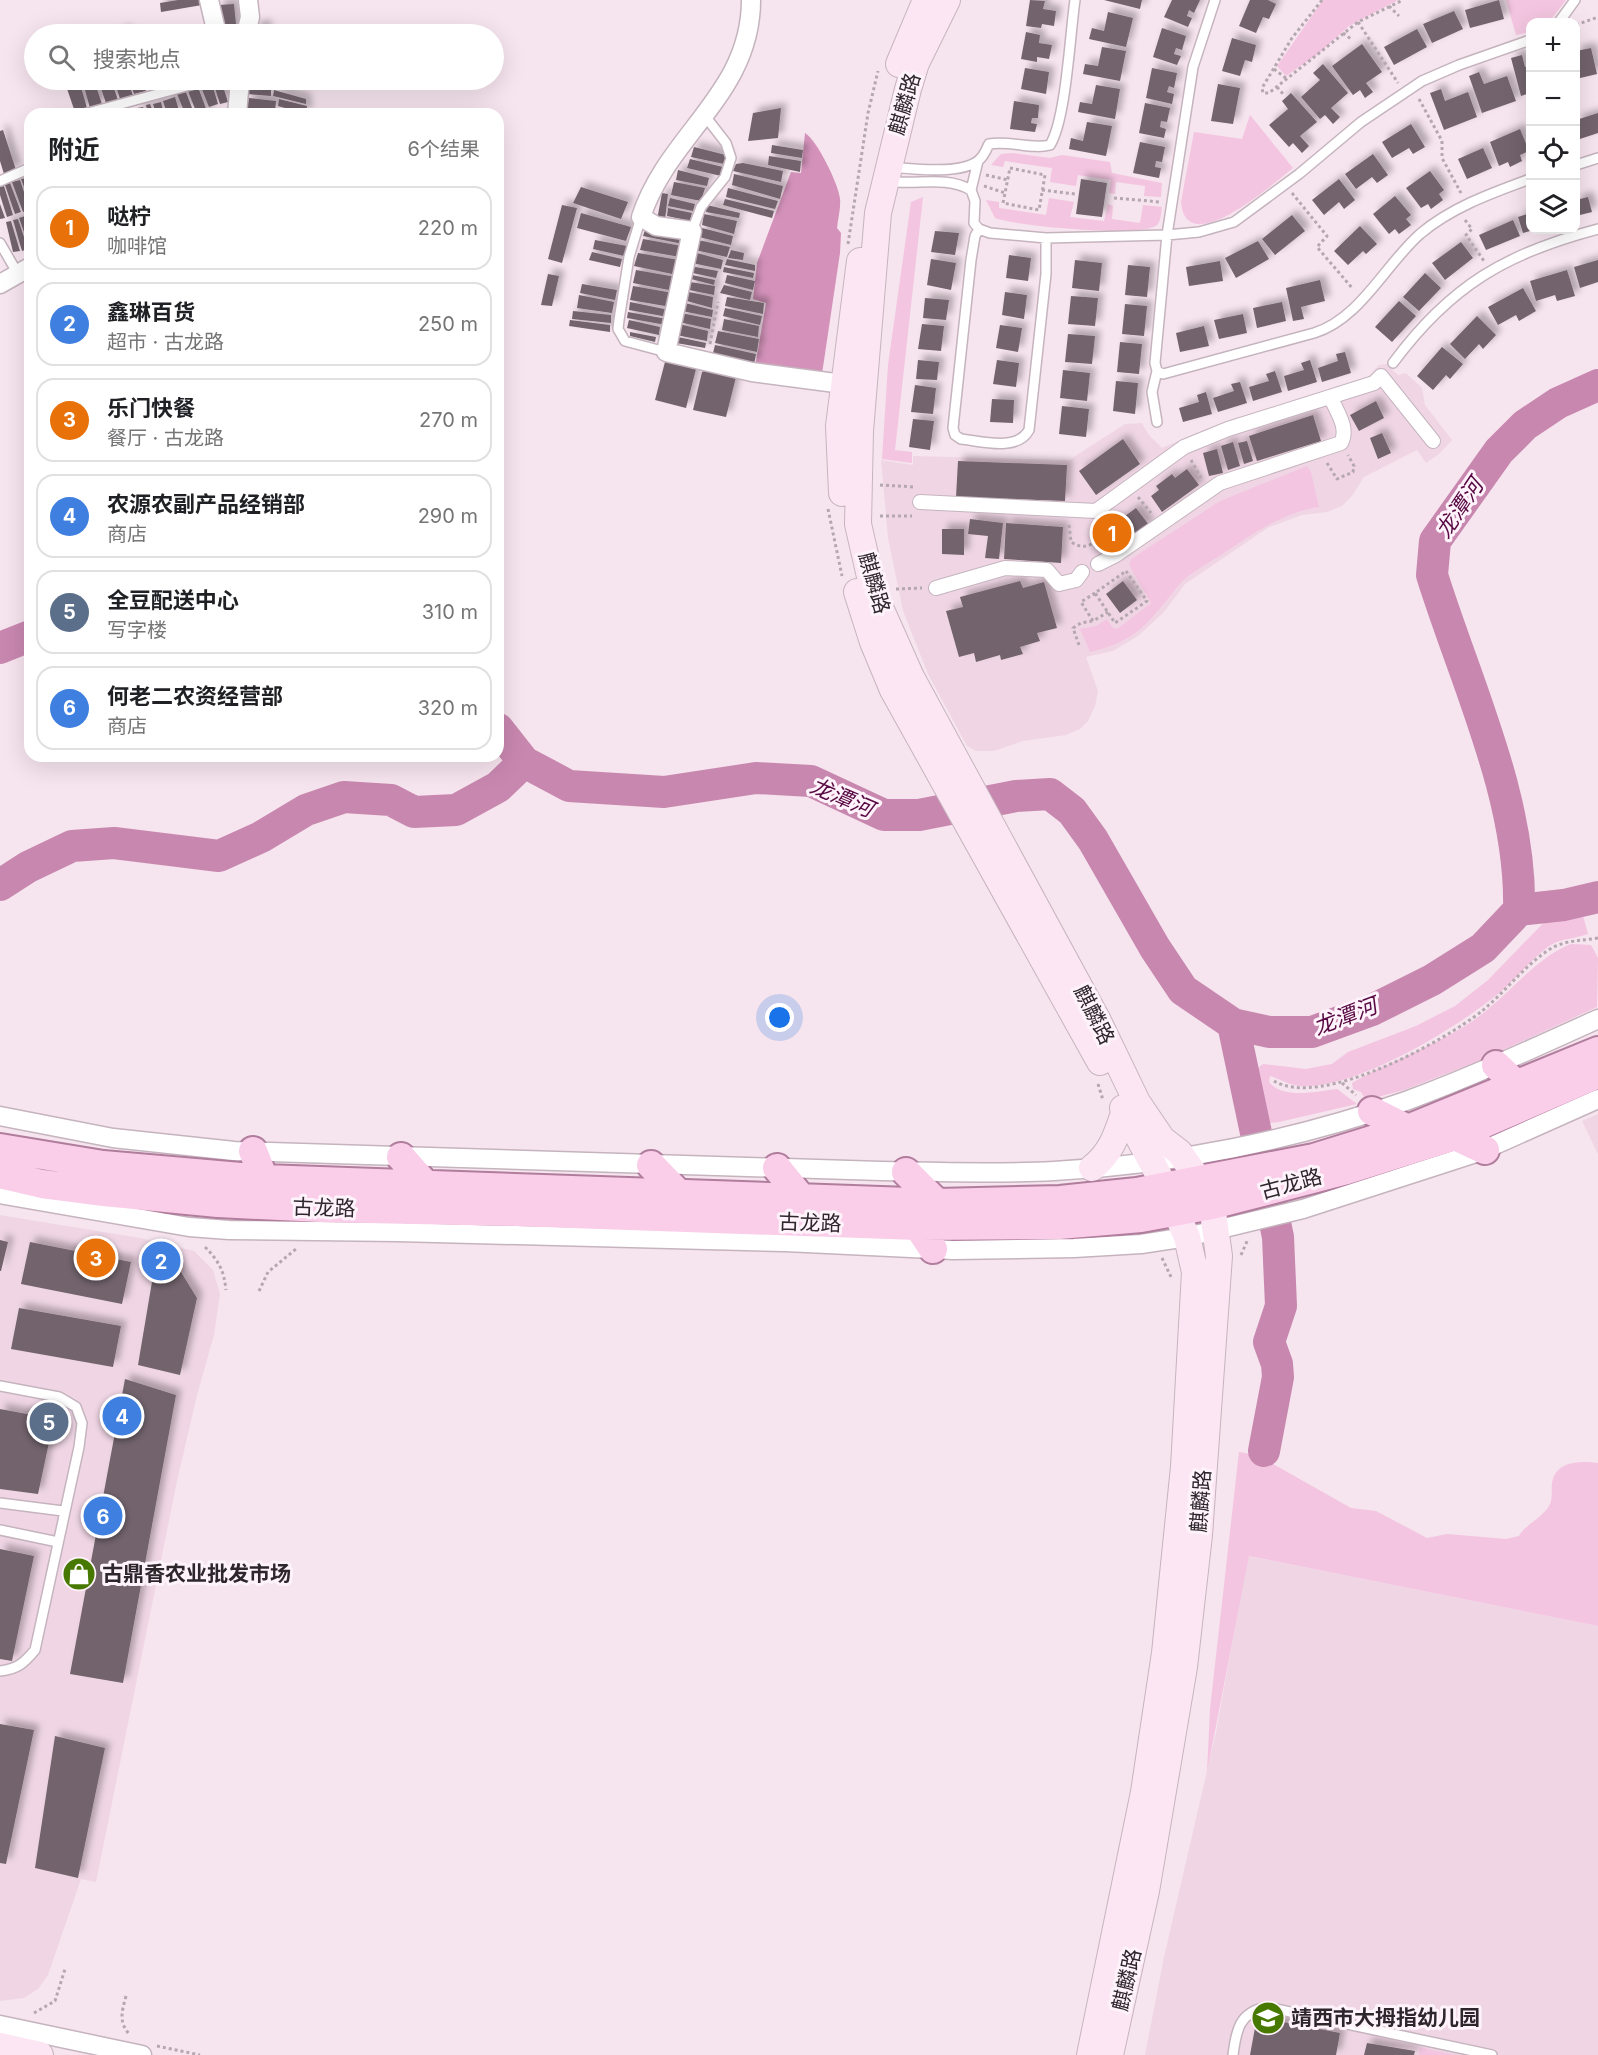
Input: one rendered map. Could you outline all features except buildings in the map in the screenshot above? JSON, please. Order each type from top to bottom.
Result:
[{"type":"main road","name":"麒麟路","points":[[926,0],[886,102],[872,179],[843,384],[839,426],[843,501],[856,587],[882,666],[939,774],[995,853],[1098,1021],[1137,1102],[1162,1139],[1183,1156],[1199,1180],[1214,1217],[1219,1268],[1199,1534],[1184,1667],[1146,1892],[1110,2055]]},
{"type":"main road","name":"麒麟路","points":[[947,0],[916,63],[878,213],[860,431],[858,524],[874,594],[911,677],[951,751],[995,853],[1114,1109],[1152,1160],[1176,1212],[1195,1272],[1184,1467],[1165,1653],[1144,1792],[1090,2055]]},
{"type":"main road","name":"古龙路","points":[[0,1148],[103,1165],[264,1179],[937,1203],[1060,1200],[1214,1217],[1270,1208],[1284,1175],[1314,1158],[1408,1130],[1598,1051]]},
{"type":"main road","points":[[1496,1065],[1518,1086]]},
{"type":"main road","name":"古龙路","points":[[0,1174],[42,1184],[218,1203],[655,1218],[925,1238],[1141,1218],[1176,1212],[1199,1180],[1234,1161],[1284,1175],[1371,1163],[1455,1136],[1598,1074]]},
{"type":"main road","points":[[1366,1105],[1408,1130]]},
{"type":"main road","points":[[1092,1168],[1109,1152],[1117,1137],[1114,1109]]},
{"type":"main road","points":[[1455,1136],[1485,1150]]},
{"type":"main road","points":[[253,1151],[264,1179]]},
{"type":"main road","points":[[401,1157],[426,1185]]},
{"type":"main road","points":[[1371,1163],[1398,1180]]},
{"type":"main road","points":[[651,1165],[679,1194]]},
{"type":"main road","points":[[777,1168],[802,1199]]},
{"type":"main road","points":[[906,1172],[937,1203]]},
{"type":"main road","points":[[655,1218],[671,1241]]},
{"type":"main road","points":[[0,2046],[40,2055]]},
{"type":"street","points":[[209,0],[215,24]]},
{"type":"street","points":[[248,0],[248,24]]},
{"type":"street","points":[[751,0],[750,33],[744,50],[705,116],[666,164],[641,217],[656,226],[692,231],[666,352],[752,372],[843,384]]},
{"type":"street","points":[[238,108],[239,90]]},
{"type":"street","points":[[0,284],[24,271]]},
{"type":"street","points":[[920,502],[1096,512],[1184,447],[1228,429],[1374,383],[1382,376],[1433,441]]},
{"type":"street","points":[[1098,564],[1116,555],[1220,483],[1341,443],[1344,427],[1331,398]]},
{"type":"street","points":[[936,588],[1005,568],[1047,570],[1059,584],[1076,580],[1082,572]]},
{"type":"street","points":[[0,1116],[113,1138],[253,1151],[401,1157],[974,1173],[1092,1168],[1183,1156],[1234,1161],[1281,1136],[1366,1105],[1404,1101],[1496,1065],[1598,1019]]},
{"type":"street","points":[[1270,1208],[1398,1180],[1485,1150],[1598,1099]]},
{"type":"street","points":[[0,1194],[189,1227],[230,1230],[398,1232],[671,1241],[763,1242],[925,1238]]},
{"type":"street","points":[[0,2025],[147,2050]]},
{"type":"lane","points":[[1075,0],[1055,137],[1050,145],[1043,147],[1025,143],[989,144],[978,162],[972,182],[975,201],[974,223],[979,229],[990,234],[1047,238],[1167,235],[1199,232],[1234,222],[1361,122],[1409,90],[1459,65],[1526,41]]},
{"type":"lane","points":[[1157,422],[1152,392],[1156,370],[1167,235],[1193,67],[1215,0]]},
{"type":"lane","points":[[1562,18],[1575,0]]},
{"type":"lane","points":[[106,108],[172,90]]},
{"type":"lane","points":[[692,231],[701,207],[725,177],[731,158],[726,143],[705,116]]},
{"type":"lane","points":[[1580,163],[1598,158]]},
{"type":"lane","points":[[887,174],[946,169],[978,162]]},
{"type":"lane","points":[[0,181],[24,171]]},
{"type":"lane","points":[[887,174],[903,184],[943,181],[972,182]]},
{"type":"lane","points":[[1156,370],[1163,374],[1176,372],[1327,329],[1337,324],[1419,236],[1461,207],[1528,180]]},
{"type":"lane","points":[[641,217],[629,257],[618,329],[625,341],[666,352]]},
{"type":"lane","points":[[979,229],[973,248],[953,428],[962,440],[1006,444],[1026,436],[1029,430],[1046,274],[1047,238]]},
{"type":"lane","points":[[1393,363],[1445,304],[1469,283],[1520,254],[1598,229]]},
{"type":"lane","points":[[0,243],[24,271]]},
{"type":"lane","points":[[0,1386],[59,1397],[76,1407],[81,1423],[79,1447],[63,1511],[35,1650],[24,1663],[14,1670],[0,1671]]},
{"type":"lane","points":[[0,1503],[63,1511]]},
{"type":"lane","points":[[0,1530],[58,1542]]},
{"type":"lane","points":[[1233,2055],[1239,2024],[1255,2009],[1267,2007],[1492,2055]]},
{"type":"path","points":[[1322,0],[1292,38],[1262,87],[1263,93],[1269,93],[1358,22],[1403,0]]},
{"type":"path","points":[[1389,6],[1399,16]]},
{"type":"path","points":[[1580,23],[1598,17]]},
{"type":"path","points":[[1358,22],[1409,90],[1442,141],[1442,158],[1472,229],[1466,235],[1490,270]]},
{"type":"path","points":[[1343,33],[1351,39]]},
{"type":"path","points":[[1310,62],[1316,66]]},
{"type":"path","points":[[1274,69],[1287,79]]},
{"type":"path","points":[[1277,87],[1283,94]]},
{"type":"path","points":[[1010,168],[1045,175],[1042,190],[1039,210],[1003,203],[1010,168]]},
{"type":"path","points":[[972,182],[1008,180]]},
{"type":"path","points":[[972,182],[1005,193]]},
{"type":"path","points":[[1285,184],[1326,236],[1317,247],[1362,298]]},
{"type":"path","points":[[1042,190],[1075,194]]},
{"type":"path","points":[[1114,198],[1172,201]]},
{"type":"path","points":[[705,362],[718,302]]},
{"type":"path","points":[[1321,450],[1330,471],[1337,479],[1346,476],[1353,472],[1354,466],[1341,443]]},
{"type":"path","points":[[1184,447],[1208,490]]},
{"type":"path","points":[[876,477],[878,495]]},
{"type":"path","points":[[878,485],[915,487],[920,492],[918,513],[912,516],[878,516]]},
{"type":"path","points":[[1130,486],[1159,524]]},
{"type":"path","points":[[878,506],[878,525]]},
{"type":"path","points":[[1067,511],[1071,542],[1079,547],[1091,546],[1097,540],[1096,512]]},
{"type":"path","points":[[1094,621],[1080,602],[1126,571],[1146,601],[1115,622],[1095,593]]},
{"type":"path","points":[[893,595],[891,589],[936,588]]},
{"type":"path","points":[[1079,645],[1073,628],[1081,623],[1094,621],[1108,612]]},
{"type":"path","points":[[1274,1081],[1292,1088],[1308,1089],[1342,1083],[1387,1064],[1471,1018],[1549,950],[1565,943],[1598,938]]},
{"type":"path","points":[[1097,1082],[1114,1109]]},
{"type":"path","points":[[1342,1083],[1366,1105]]},
{"type":"path","points":[[259,1291],[268,1272],[303,1246]]},
{"type":"path","points":[[1156,1252],[1168,1267],[1173,1284]]},
{"type":"path","points":[[26,2014],[44,2009],[55,2001],[65,1969]]},
{"type":"path","points":[[126,1996],[122,2025],[133,2037]]},
{"type":"path","points":[[147,2050],[200,2055]]},
{"type":"shaded area","points":[[1323,0],[1398,0],[1349,26],[1318,54],[1286,76],[1277,66]]},
{"type":"shaded area","points":[[1506,0],[1566,0],[1552,18],[1526,18],[1526,33],[1516,35]]},
{"type":"shaded area","points":[[1250,115],[1293,168],[1269,188],[1232,213],[1214,221],[1198,224],[1187,218],[1181,202],[1194,132],[1242,139]]},
{"type":"shaded area","points":[[805,133],[827,163],[840,199],[837,228],[841,233],[840,253],[822,374],[755,367],[766,303],[753,299],[757,263],[791,172],[801,173]]},
{"type":"shaded area","points":[[1013,153],[1050,158],[1062,155],[1110,162],[1112,173],[1162,183],[1161,197],[1144,196],[1145,186],[1116,182],[1115,194],[1109,193],[1111,180],[1078,175],[1076,186],[1050,182],[1052,168],[1005,161],[1003,167],[991,165],[1001,154]]},
{"type":"shaded area","points":[[923,197],[895,450],[912,452],[912,463],[882,459],[888,365],[911,202]]},
{"type":"shaded area","points":[[1049,198],[1074,202],[1070,217],[1104,221],[1108,204],[1113,206],[1112,219],[1140,223],[1143,205],[1162,207],[1157,225],[1147,229],[1104,231],[1051,227],[995,218],[986,200],[999,202],[999,208],[1046,215]]},
{"type":"shaded area","points":[[1386,364],[1398,375],[1406,373],[1422,388],[1425,405],[1452,440],[1439,454],[1426,463],[1417,450],[1364,477],[1352,496],[1342,506],[1327,512],[1302,515],[1269,527],[1185,584],[1164,612],[1138,636],[1113,651],[1086,657],[1098,691],[1095,706],[1088,721],[1080,729],[1066,735],[1023,741],[994,751],[976,751],[967,746],[928,674],[903,611],[888,538],[881,460],[913,465],[913,456],[1069,460],[1125,424],[1142,423],[1148,434],[1162,448],[1204,430],[1366,379],[1379,365]]},
{"type":"shaded area","points":[[1307,466],[1311,472],[1319,507],[1278,520],[1196,570],[1179,585],[1142,628],[1121,642],[1090,652],[1080,629],[1096,626],[1107,619],[1112,627],[1117,629],[1151,603],[1129,565],[1131,559],[1220,501]]},
{"type":"shaded area","points":[[1577,909],[1582,912],[1588,934],[1558,941],[1549,946],[1506,987],[1481,1007],[1432,1039],[1376,1068],[1323,1085],[1300,1086],[1270,1076],[1269,1082],[1275,1088],[1283,1091],[1302,1093],[1337,1089],[1357,1104],[1279,1122],[1270,1123],[1265,1118],[1254,1071],[1263,1064],[1306,1069],[1332,1064],[1348,1052],[1416,1026],[1455,1006],[1488,980],[1552,914]]},
{"type":"shaded area","points":[[1571,944],[1591,945],[1598,958],[1597,1007],[1479,1061],[1404,1090],[1366,1100],[1361,1092],[1353,1089],[1352,1083],[1445,1038],[1474,1020],[1533,968],[1558,950]]},
{"type":"shaded area","points":[[1598,1114],[1598,1154],[1582,1121]]},
{"type":"shaded area","name":"古鼎香农业批发市场","points":[[0,1215],[140,1238],[194,1251],[213,1270],[220,1294],[214,1335],[177,1481],[96,1882],[81,1879],[48,1975],[38,1989],[24,1998],[0,2001]]},
{"type":"shaded area","points":[[1239,1452],[1257,1455],[1351,1508],[1376,1511],[1427,1538],[1447,1534],[1506,1539],[1519,1536],[1549,1506],[1553,1479],[1560,1468],[1579,1462],[1598,1463],[1598,1626],[1249,1556],[1207,1772],[1210,1709]]},
{"type":"shaded area","points":[[1248,1556],[1598,1626],[1598,2055],[1145,2055],[1164,1957],[1216,1732]]},
{"type":"shaded area","points":[[1420,2047],[1455,2055],[1419,2055]]},
{"type":"waterway","name":"龙潭河","points":[[504,737],[524,762],[569,786],[664,792],[756,778],[811,781],[884,815],[919,815],[1016,796],[1050,794],[1072,811],[1093,840],[1155,948],[1183,990],[1233,1024],[1269,1032],[1312,1032],[1372,1010],[1432,980],[1483,948],[1519,910],[1517,868],[1511,825],[1489,740],[1432,575],[1435,541],[1499,451],[1525,425],[1558,403],[1598,385]]},
{"type":"waterway","name":"龙潭河","points":[[0,648],[24,638]]},
{"type":"waterway","points":[[0,885],[28,867],[72,846],[114,843],[219,856],[261,837],[306,810],[344,797],[391,800],[414,812],[456,810],[498,787],[524,762]]},
{"type":"waterway","points":[[1519,910],[1564,905],[1598,897]]},
{"type":"waterway","points":[[1233,1024],[1278,1237],[1281,1306],[1269,1342],[1277,1364],[1278,1377],[1264,1451]]},
{"type":"place","name":"哒柠","points":[[1112,533]]},
{"type":"place","name":"乐门快餐","points":[[96,1258]]},
{"type":"place","name":"鑫琳百货","points":[[161,1261]]},
{"type":"place","name":"农源农副产品经销部","points":[[122,1416]]},
{"type":"place","name":"全豆配送中心","points":[[49,1422]]},
{"type":"place","name":"何老二农资经营部","points":[[103,1516]]},
{"type":"place","name":"古鼎香农业批发市场","points":[[79,1574]]},
{"type":"place","name":"靖西市大拇指幼儿园","points":[[1268,2018]]}]
